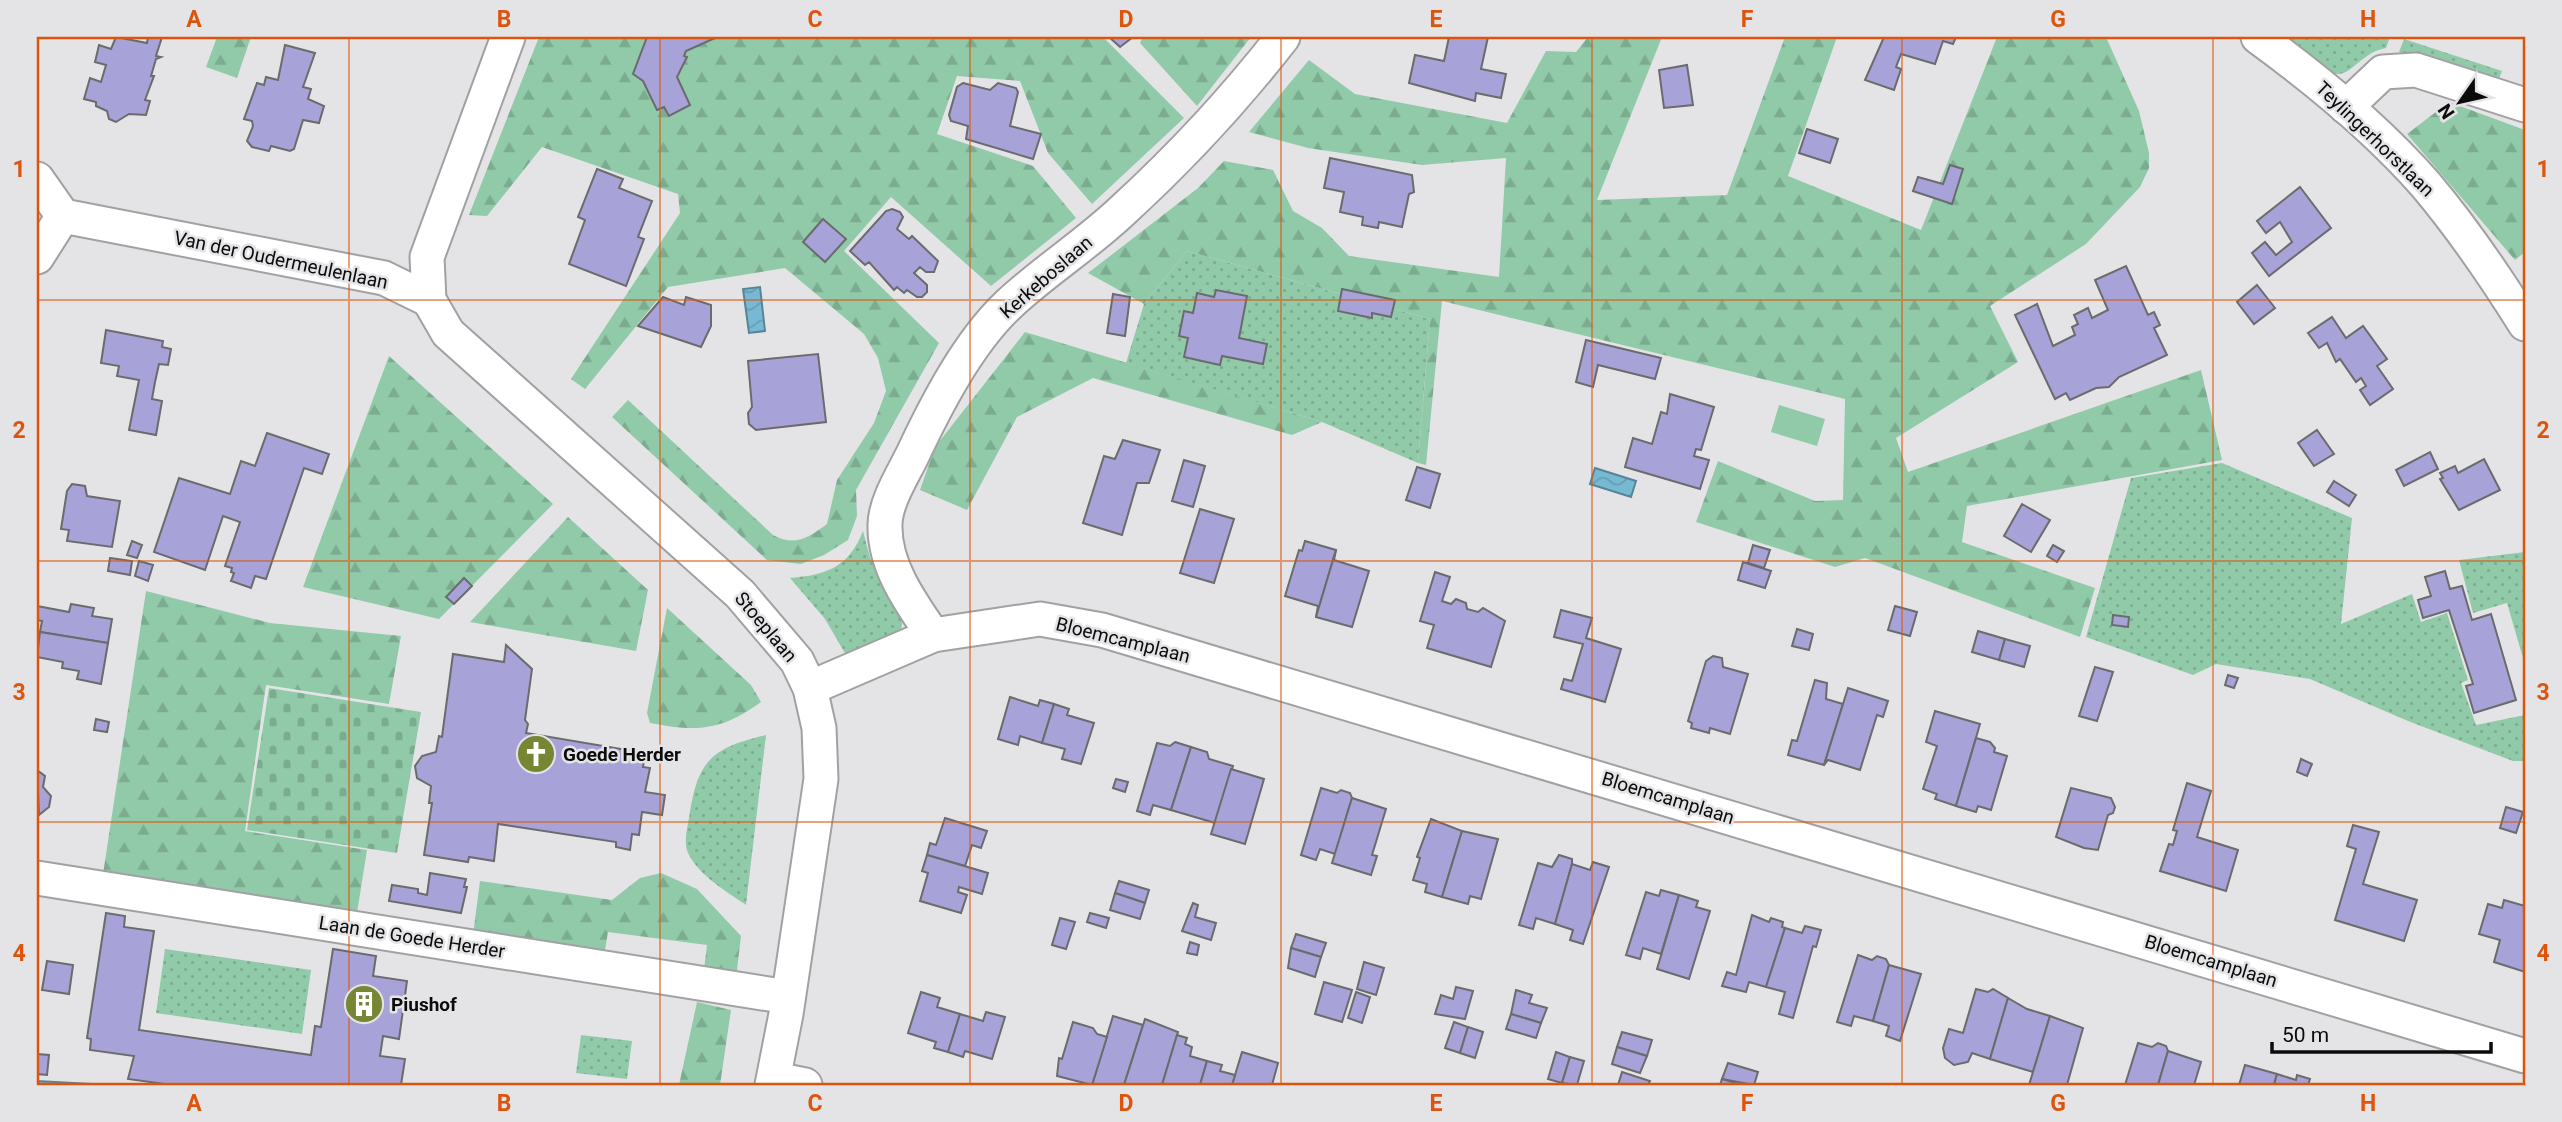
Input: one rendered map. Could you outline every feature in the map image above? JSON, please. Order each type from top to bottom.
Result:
[{"type":"street","points":[[429,300],[427,257],[508,37]]},
{"type":"street","name":"Kerkeboslaan","points":[[933,635],[909,600],[892,564],[885,524],[896,490],[934,410],[959,367],[1006,306],[1121,212],[1227,108],[1283,37]]},
{"type":"street","name":"Teylingerhorstlaan","points":[[2258,37],[2346,107],[2425,184],[2495,275],[2525,324]]},
{"type":"street","points":[[2346,107],[2383,72],[2416,70],[2525,105]]},
{"type":"street","points":[[37,179],[63,216],[38,252]]},
{"type":"street","name":"Van der Oudermeulenlaan","points":[[63,216],[384,278],[429,300]]},
{"type":"street","name":"Stoeplaan","points":[[429,300],[448,333],[740,594],[797,660],[810,688],[819,728],[821,779],[788,997],[782,1084]]},
{"type":"street","name":"Bloemcamplaan","points":[[810,688],[933,635],[1040,619],[1101,630],[2525,1056]]},
{"type":"street","name":"Laan de Goede Herder","points":[[37,878],[788,997]]},
{"type":"green space","points":[[217,37],[251,37],[237,78],[206,67]]},
{"type":"green space","points":[[539,37],[1103,37],[1184,118],[1092,204],[1048,153],[1020,81],[957,76],[937,134],[1033,166],[1076,218],[991,286],[891,197],[844,251],[939,343],[856,490],[857,516],[848,540],[824,555],[801,564],[767,560],[612,417],[628,400],[773,535],[788,540],[801,539],[827,524],[837,480],[874,423],[886,391],[878,358],[864,334],[785,268],[668,287],[585,389],[571,379],[680,213],[678,194],[542,147],[487,216],[469,215]]},
{"type":"green space","points":[[1143,37],[1251,37],[1197,106],[1140,43]]},
{"type":"green space","points":[[1588,37],[1662,37],[1597,200],[1727,195],[1785,37],[1837,37],[1788,176],[1921,230],[1997,37],[2106,37],[2139,111],[2149,153],[2149,168],[2140,187],[2086,244],[1990,306],[2018,362],[1896,438],[1908,472],[2201,370],[2222,460],[1967,506],[1962,542],[2095,588],[2080,637],[1865,558],[1835,567],[1696,522],[1718,461],[1815,501],[1843,500],[1845,399],[1442,301],[1426,465],[1418,463],[1430,319],[1187,251],[1144,304],[1088,273],[1198,188],[1224,161],[1273,170],[1293,211],[1322,228],[1349,256],[1499,277],[1506,158],[1422,165],[1308,148],[1249,132],[1309,60],[1355,94],[1507,123],[1546,51],[1576,52]]},
{"type":"green space","points":[[2280,37],[2390,37],[2386,48],[2371,54],[2341,74],[2322,70]]},
{"type":"green space","points":[[2404,39],[2502,71],[2497,84],[2399,52]]},
{"type":"green space","points":[[2449,102],[2525,130],[2525,252],[2515,260],[2407,134]]},
{"type":"green space","points":[[1187,251],[1430,319],[1418,463],[1322,422],[1126,363],[1144,304]]},
{"type":"green space","points":[[1025,332],[1322,422],[1292,435],[1093,378],[1017,417],[967,510],[920,490],[935,447]]},
{"type":"green space","points":[[389,356],[553,504],[439,619],[303,587]]},
{"type":"green space","points":[[1779,405],[1825,419],[1817,446],[1771,432]]},
{"type":"green space","points":[[2222,463],[2352,518],[2341,624],[2412,594],[2421,622],[2447,613],[2468,680],[2461,683],[2476,725],[2525,715],[2525,761],[2513,761],[2408,721],[2310,679],[2216,664],[2193,675],[2086,637],[2131,478]]},
{"type":"green space","points":[[568,517],[648,590],[636,651],[470,622]]},
{"type":"green space","points":[[863,531],[870,558],[903,614],[901,633],[849,660],[825,619],[790,578],[835,567],[851,553]]},
{"type":"green space","points":[[2525,552],[2525,665],[2507,603],[2473,613],[2459,560]]},
{"type":"green space","points":[[146,591],[270,623],[401,636],[389,704],[266,685],[245,831],[367,850],[357,913],[103,874]]},
{"type":"green space","points":[[667,608],[751,685],[761,702],[733,719],[708,727],[682,728],[650,723],[647,713]]},
{"type":"green space","points":[[269,688],[421,712],[397,853],[247,830]]},
{"type":"green space","points":[[766,735],[746,905],[714,883],[694,863],[687,851],[687,832],[697,783],[710,760],[731,746]]},
{"type":"green space","points":[[661,873],[697,889],[741,936],[736,978],[704,969],[707,945],[608,932],[604,956],[473,935],[480,881],[612,900],[640,878]]},
{"type":"green space","points":[[165,949],[311,970],[302,1034],[156,1013]]},
{"type":"green space","points":[[697,1002],[731,1010],[720,1085],[679,1085]]},
{"type":"green space","points":[[581,1035],[632,1041],[627,1079],[576,1073]]},
{"type":"water","points":[[760,287],[765,331],[749,333],[743,289]]},
{"type":"water","points":[[1595,468],[1636,481],[1631,497],[1590,484]]},
{"type":"water","points":[[37,1081],[110,1085],[37,1085]]},
{"type":"building","points":[[116,37],[147,43],[148,37],[162,37],[156,56],[161,57],[156,59],[151,76],[154,76],[145,100],[150,101],[146,115],[129,114],[116,122],[109,119],[107,111],[96,106],[96,102],[84,99],[90,78],[101,82],[106,65],[95,62],[99,45],[111,49]]},
{"type":"building","points":[[647,37],[715,38],[686,51],[684,56],[687,57],[677,77],[690,105],[669,116],[664,107],[657,110],[643,81],[633,74]]},
{"type":"building","points":[[1109,37],[1133,37],[1120,47]]},
{"type":"building","points":[[1449,37],[1488,37],[1481,69],[1506,74],[1501,98],[1476,93],[1475,101],[1409,83],[1415,55],[1444,61]]},
{"type":"building","points":[[1884,37],[1956,37],[1953,44],[1943,41],[1935,64],[1901,54],[1896,67],[1901,69],[1894,90],[1865,80]]},
{"type":"building","points":[[285,45],[315,53],[303,87],[311,89],[308,99],[324,106],[319,123],[303,120],[294,149],[290,151],[271,146],[269,151],[252,147],[247,141],[253,126],[252,121],[244,119],[257,83],[264,85],[266,77],[278,80]]},
{"type":"building","points":[[1687,65],[1693,105],[1664,108],[1659,70]]},
{"type":"building","points":[[963,83],[990,90],[998,83],[1016,88],[1018,92],[1010,126],[1041,134],[1033,159],[966,139],[968,126],[951,121],[949,115],[957,87]]},
{"type":"building","points":[[1807,129],[1838,139],[1830,163],[1799,153]]},
{"type":"building","points":[[1330,158],[1412,175],[1414,192],[1409,194],[1402,227],[1379,222],[1378,228],[1362,225],[1363,217],[1340,212],[1344,192],[1324,188]]},
{"type":"building","points":[[1950,165],[1963,169],[1952,204],[1913,191],[1918,177],[1943,184]]},
{"type":"building","points":[[597,169],[623,179],[619,188],[652,201],[638,237],[644,239],[626,286],[569,264],[585,220],[578,217]]},
{"type":"building","points":[[2300,187],[2331,228],[2269,276],[2252,253],[2265,242],[2276,255],[2292,242],[2280,222],[2266,233],[2257,221]]},
{"type":"building","points":[[892,209],[900,212],[903,217],[897,229],[909,239],[912,236],[938,261],[934,272],[926,272],[920,267],[914,273],[927,285],[927,292],[922,297],[917,297],[907,290],[904,293],[897,287],[894,290],[869,262],[865,265],[850,251],[886,211]]},
{"type":"building","points":[[823,219],[846,239],[825,262],[803,242]]},
{"type":"building","points":[[2126,266],[2148,315],[2154,312],[2160,325],[2154,328],[2167,355],[2119,377],[2109,387],[2096,388],[2070,400],[2066,393],[2055,399],[2015,315],[2037,304],[2053,346],[2075,335],[2072,327],[2078,324],[2074,315],[2088,308],[2092,318],[2108,310],[2095,280]]},
{"type":"building","points":[[2257,285],[2275,308],[2254,324],[2237,302]]},
{"type":"building","points":[[1342,289],[1395,300],[1391,317],[1372,313],[1372,318],[1338,311]]},
{"type":"building","points":[[1216,290],[1247,296],[1239,338],[1267,344],[1263,364],[1222,356],[1220,365],[1184,357],[1188,338],[1179,336],[1184,311],[1193,313],[1197,293],[1214,297]]},
{"type":"building","points":[[1113,294],[1130,297],[1125,336],[1107,333]]},
{"type":"building","points":[[663,297],[684,305],[686,297],[711,305],[711,326],[701,347],[638,326]]},
{"type":"building","points":[[2332,317],[2346,338],[2363,326],[2387,359],[2377,366],[2393,389],[2370,405],[2360,390],[2366,386],[2361,378],[2356,382],[2340,359],[2336,362],[2327,343],[2319,348],[2308,333]]},
{"type":"building","points":[[106,330],[163,341],[162,347],[171,349],[168,365],[159,364],[152,399],[162,401],[156,435],[129,430],[139,380],[117,376],[119,366],[101,363]]},
{"type":"building","points":[[1586,340],[1661,358],[1655,379],[1598,365],[1593,387],[1576,382]]},
{"type":"building","points":[[818,354],[826,422],[756,430],[749,424],[748,413],[752,407],[748,361]]},
{"type":"building","points":[[1670,394],[1714,407],[1701,450],[1696,449],[1694,456],[1709,460],[1700,489],[1625,467],[1633,438],[1652,444],[1661,412],[1667,414]]},
{"type":"building","points":[[2317,430],[2334,454],[2314,466],[2298,443]]},
{"type":"building","points":[[267,433],[329,454],[322,474],[304,468],[266,579],[255,576],[251,588],[231,581],[234,573],[231,572],[232,568],[225,566],[240,522],[223,516],[205,570],[154,552],[179,478],[230,494],[241,461],[255,466]]},
{"type":"building","points":[[1123,440],[1160,450],[1149,483],[1137,483],[1122,535],[1083,523],[1104,456],[1115,459]]},
{"type":"building","points":[[2430,452],[2438,469],[2404,486],[2396,470]]},
{"type":"building","points":[[2484,459],[2500,490],[2459,510],[2440,479],[2443,478],[2440,473],[2455,466],[2458,473]]},
{"type":"building","points":[[1184,460],[1205,466],[1193,507],[1172,501]]},
{"type":"building","points":[[1417,467],[1440,474],[1430,508],[1406,500]]},
{"type":"building","points":[[2334,481],[2356,495],[2349,506],[2327,492]]},
{"type":"building","points":[[72,484],[85,486],[87,496],[120,501],[112,547],[67,541],[69,530],[61,529],[67,491]]},
{"type":"building","points":[[2022,504],[2050,520],[2031,552],[2004,536]]},
{"type":"building","points":[[1200,509],[1234,519],[1214,583],[1180,573]]},
{"type":"building","points":[[132,541],[142,545],[137,558],[127,555]]},
{"type":"building","points":[[1305,541],[1336,550],[1316,617],[1318,606],[1285,596],[1299,550],[1302,551]]},
{"type":"building","points":[[1753,545],[1770,550],[1764,568],[1748,563]]},
{"type":"building","points":[[2053,545],[2064,551],[2057,562],[2047,556]]},
{"type":"building","points":[[1336,550],[1334,560],[1369,571],[1352,627],[1316,617]]},
{"type":"building","points":[[110,558],[132,561],[130,575],[108,571]]},
{"type":"building","points":[[139,561],[153,565],[148,581],[135,576]]},
{"type":"building","points":[[1743,562],[1771,571],[1765,588],[1738,580]]},
{"type":"building","points":[[2445,571],[2450,589],[2462,586],[2472,620],[2491,614],[2516,700],[2474,713],[2466,686],[2473,684],[2449,610],[2423,618],[2418,600],[2431,596],[2425,577]]},
{"type":"building","points":[[1435,572],[1450,577],[1442,601],[1451,604],[1456,599],[1466,603],[1467,609],[1478,612],[1483,608],[1505,621],[1491,667],[1427,648],[1434,625],[1420,621]]},
{"type":"building","points":[[464,578],[472,586],[454,604],[446,597]]},
{"type":"building","points":[[71,604],[94,608],[92,616],[112,619],[108,643],[40,632],[42,621],[37,620],[37,606],[69,612]]},
{"type":"building","points":[[1895,606],[1917,612],[1910,636],[1888,630]]},
{"type":"building","points":[[1561,610],[1592,618],[1586,638],[1621,649],[1605,702],[1561,689],[1564,679],[1572,681],[1583,644],[1554,637]]},
{"type":"building","points":[[2113,615],[2129,617],[2128,627],[2112,625]]},
{"type":"building","points":[[1797,629],[1813,634],[1809,650],[1792,646]]},
{"type":"building","points":[[1978,631],[2005,639],[1999,660],[1972,652]]},
{"type":"building","points":[[40,632],[108,643],[101,684],[77,679],[79,671],[62,668],[63,662],[37,657]]},
{"type":"building","points":[[2005,639],[2030,646],[2024,667],[1999,660]]},
{"type":"building","name":"Goede Herder","points":[[506,645],[532,669],[525,720],[528,724],[526,733],[645,753],[643,767],[650,768],[645,792],[665,795],[662,815],[642,812],[639,835],[632,834],[630,850],[616,847],[616,842],[498,824],[494,861],[469,857],[468,862],[424,855],[432,803],[429,803],[431,786],[417,778],[415,766],[422,756],[436,752],[439,736],[442,737],[453,654],[504,662]]},
{"type":"building","points":[[1713,656],[1722,658],[1723,667],[1748,674],[1730,734],[1710,728],[1709,733],[1691,728],[1692,723],[1688,721],[1706,661]]},
{"type":"building","points":[[2095,667],[2113,672],[2097,721],[2079,716]]},
{"type":"building","points":[[2228,675],[2238,678],[2234,688],[2225,685]]},
{"type":"building","points":[[1815,680],[1827,683],[1826,699],[1843,704],[1824,765],[1788,755],[1792,740],[1797,741]]},
{"type":"building","points":[[1848,688],[1888,701],[1883,717],[1877,715],[1860,770],[1828,760],[1824,765]]},
{"type":"building","points":[[1010,697],[1038,706],[1040,700],[1054,704],[1042,743],[1020,736],[1018,745],[998,739]]},
{"type":"building","points":[[1054,704],[1069,709],[1067,715],[1094,723],[1081,764],[1062,759],[1065,749],[1042,743]]},
{"type":"building","points":[[1935,711],[1980,724],[1956,806],[1935,799],[1937,794],[1923,789],[1937,746],[1926,742]]},
{"type":"building","points":[[96,719],[109,722],[107,732],[94,730]]},
{"type":"building","points":[[1976,738],[1990,742],[1995,748],[1994,752],[2007,756],[1991,810],[1978,806],[1976,812],[1956,806]]},
{"type":"building","points":[[1175,742],[1191,747],[1171,810],[1153,805],[1150,815],[1137,811],[1157,743],[1170,746]]},
{"type":"building","points":[[1191,747],[1207,752],[1209,759],[1233,766],[1215,823],[1171,810]]},
{"type":"building","points":[[2301,759],[2312,764],[2307,776],[2297,772]]},
{"type":"building","points":[[1231,769],[1264,779],[1245,844],[1211,834]]},
{"type":"building","points":[[37,770],[45,776],[43,787],[51,796],[49,807],[39,815]]},
{"type":"building","points":[[1116,779],[1128,782],[1125,792],[1113,788]]},
{"type":"building","points":[[2187,783],[2211,791],[2197,837],[2238,850],[2226,891],[2160,871],[2169,844],[2173,845],[2177,831],[2173,830]]},
{"type":"building","points":[[1321,788],[1337,793],[1341,790],[1350,793],[1352,798],[1335,854],[1320,849],[1316,860],[1301,855]]},
{"type":"building","points":[[2071,788],[2111,798],[2115,807],[2113,813],[2108,815],[2098,850],[2084,848],[2056,837]]},
{"type":"building","points":[[1352,798],[1386,809],[1372,855],[1377,856],[1371,875],[1332,863]]},
{"type":"building","points":[[2506,807],[2523,812],[2516,833],[2500,828]]},
{"type":"building","points":[[945,818],[987,831],[981,848],[972,845],[965,866],[927,855],[930,843],[936,845]]},
{"type":"building","points":[[1431,819],[1462,831],[1442,897],[1425,892],[1427,884],[1413,880],[1420,858],[1417,857]]},
{"type":"building","points":[[2353,825],[2379,832],[2363,884],[2417,900],[2404,941],[2335,920],[2356,849],[2347,846]]},
{"type":"building","points":[[1462,831],[1498,839],[1481,899],[1470,896],[1468,904],[1442,897]]},
{"type":"building","points":[[927,855],[988,873],[982,894],[959,887],[958,892],[967,895],[961,913],[920,901],[928,873],[922,871]]},
{"type":"building","points":[[1559,855],[1572,859],[1572,864],[1555,924],[1536,918],[1533,929],[1519,925],[1538,863],[1552,867]]},
{"type":"building","points":[[1593,862],[1609,867],[1583,944],[1570,940],[1573,930],[1555,924],[1572,864],[1590,870]]},
{"type":"building","points":[[430,873],[466,879],[464,887],[467,887],[461,913],[389,901],[392,885],[418,889],[418,893],[427,895]]},
{"type":"building","points":[[1119,881],[1149,890],[1145,903],[1115,893]]},
{"type":"building","points":[[1661,890],[1679,895],[1661,954],[1643,948],[1640,959],[1626,955],[1646,892],[1659,896]]},
{"type":"building","points":[[1115,893],[1145,903],[1140,919],[1110,910]]},
{"type":"building","points":[[1679,895],[1698,901],[1696,907],[1710,911],[1689,979],[1657,969]]},
{"type":"building","points":[[2504,900],[2525,906],[2525,972],[2494,962],[2500,940],[2479,934],[2488,904],[2502,908]]},
{"type":"building","points":[[1193,903],[1198,905],[1195,917],[1216,923],[1211,940],[1182,931]]},
{"type":"building","name":"Piushof","points":[[106,913],[125,916],[124,927],[154,931],[139,1030],[311,1055],[315,1026],[321,1027],[333,949],[376,956],[373,976],[407,981],[399,1039],[383,1036],[380,1056],[405,1059],[401,1085],[172,1085],[128,1079],[134,1056],[90,1050],[91,1039],[87,1038]]},
{"type":"building","points":[[1090,913],[1109,918],[1106,928],[1087,922]]},
{"type":"building","points":[[1752,915],[1769,922],[1771,918],[1783,922],[1782,927],[1785,928],[1766,987],[1749,982],[1746,992],[1722,986],[1727,972],[1736,975]]},
{"type":"building","points":[[1060,918],[1075,922],[1066,949],[1052,945]]},
{"type":"building","points":[[1805,926],[1821,930],[1816,947],[1813,946],[1793,1018],[1779,1014],[1785,992],[1766,987],[1785,928],[1802,933]]},
{"type":"building","points":[[1296,934],[1326,943],[1321,957],[1291,948]]},
{"type":"building","points":[[1190,942],[1199,945],[1197,955],[1187,953]]},
{"type":"building","points":[[1291,948],[1321,957],[1315,977],[1288,968]]},
{"type":"building","points":[[1858,955],[1872,960],[1877,956],[1886,959],[1889,965],[1873,1021],[1854,1016],[1851,1026],[1837,1022]]},
{"type":"building","points":[[47,961],[73,965],[69,994],[42,990]]},
{"type":"building","points":[[1364,962],[1384,968],[1376,995],[1357,989]]},
{"type":"building","points":[[1889,965],[1921,974],[1900,1041],[1886,1036],[1889,1026],[1873,1021]]},
{"type":"building","points":[[1324,982],[1352,990],[1342,1022],[1315,1014]]},
{"type":"building","points":[[1456,987],[1473,991],[1465,1019],[1435,1014],[1441,995],[1453,999]]},
{"type":"building","points":[[1976,989],[1988,992],[1993,989],[2008,998],[1990,1059],[1972,1053],[1968,1062],[1954,1065],[1945,1058],[1943,1048],[1949,1029],[1963,1033]]},
{"type":"building","points":[[1516,990],[1532,995],[1529,1003],[1547,1008],[1541,1023],[1511,1014]]},
{"type":"building","points":[[921,992],[940,998],[937,1007],[960,1014],[948,1052],[934,1048],[936,1042],[908,1033]]},
{"type":"building","points":[[1356,992],[1370,997],[1362,1023],[1348,1018]]},
{"type":"building","points":[[2008,998],[2027,1009],[2050,1016],[2033,1072],[1990,1059]]},
{"type":"building","points":[[986,1012],[1005,1017],[992,1059],[965,1051],[963,1057],[948,1052],[960,1014],[983,1021]]},
{"type":"building","points":[[1511,1014],[1541,1023],[1536,1038],[1506,1029]]},
{"type":"building","points":[[1113,1016],[1143,1025],[1124,1085],[1092,1085]]},
{"type":"building","points":[[2050,1016],[2083,1028],[2067,1085],[2029,1085]]},
{"type":"building","points":[[1145,1019],[1178,1032],[1162,1085],[1124,1085]]},
{"type":"building","points":[[1073,1022],[1093,1028],[1097,1034],[1107,1037],[1092,1085],[1057,1076],[1059,1058],[1062,1059]]},
{"type":"building","points":[[1454,1022],[1468,1027],[1460,1053],[1445,1048]]},
{"type":"building","points":[[1468,1027],[1483,1032],[1475,1058],[1460,1053]]},
{"type":"building","points":[[1622,1032],[1652,1040],[1647,1056],[1617,1047]]},
{"type":"building","points":[[1177,1035],[1187,1038],[1185,1044],[1192,1047],[1190,1056],[1207,1061],[1200,1085],[1162,1085]]},
{"type":"building","points":[[2138,1043],[2152,1047],[2158,1043],[2166,1046],[2168,1051],[2158,1085],[2125,1085]]},
{"type":"building","points":[[1617,1047],[1647,1056],[1640,1073],[1612,1064]]},
{"type":"building","points":[[2168,1051],[2201,1062],[2194,1085],[2158,1085]]},
{"type":"building","points":[[1242,1052],[1278,1063],[1272,1085],[1232,1085]]},
{"type":"building","points":[[1556,1052],[1570,1057],[1562,1083],[1548,1079]]},
{"type":"building","points":[[37,1054],[49,1055],[47,1075],[37,1074]]},
{"type":"building","points":[[1570,1057],[1584,1061],[1577,1085],[1562,1083]]},
{"type":"building","points":[[1207,1061],[1222,1065],[1220,1071],[1235,1075],[1232,1085],[1200,1085]]},
{"type":"building","points":[[1728,1063],[1758,1072],[1754,1085],[1722,1079]]},
{"type":"building","points":[[2245,1065],[2277,1074],[2274,1085],[2239,1085]]},
{"type":"building","points":[[1622,1072],[1650,1081],[1648,1085],[1618,1085]]},
{"type":"building","points":[[2277,1074],[2296,1080],[2297,1075],[2310,1079],[2308,1085],[2274,1085]]},
{"type":"building","points":[[1722,1079],[1742,1085],[1720,1085]]},
{"type":"place","name":"Goede Herder","points":[[536,754]]},
{"type":"place","name":"Piushof","points":[[364,1004]]}]
